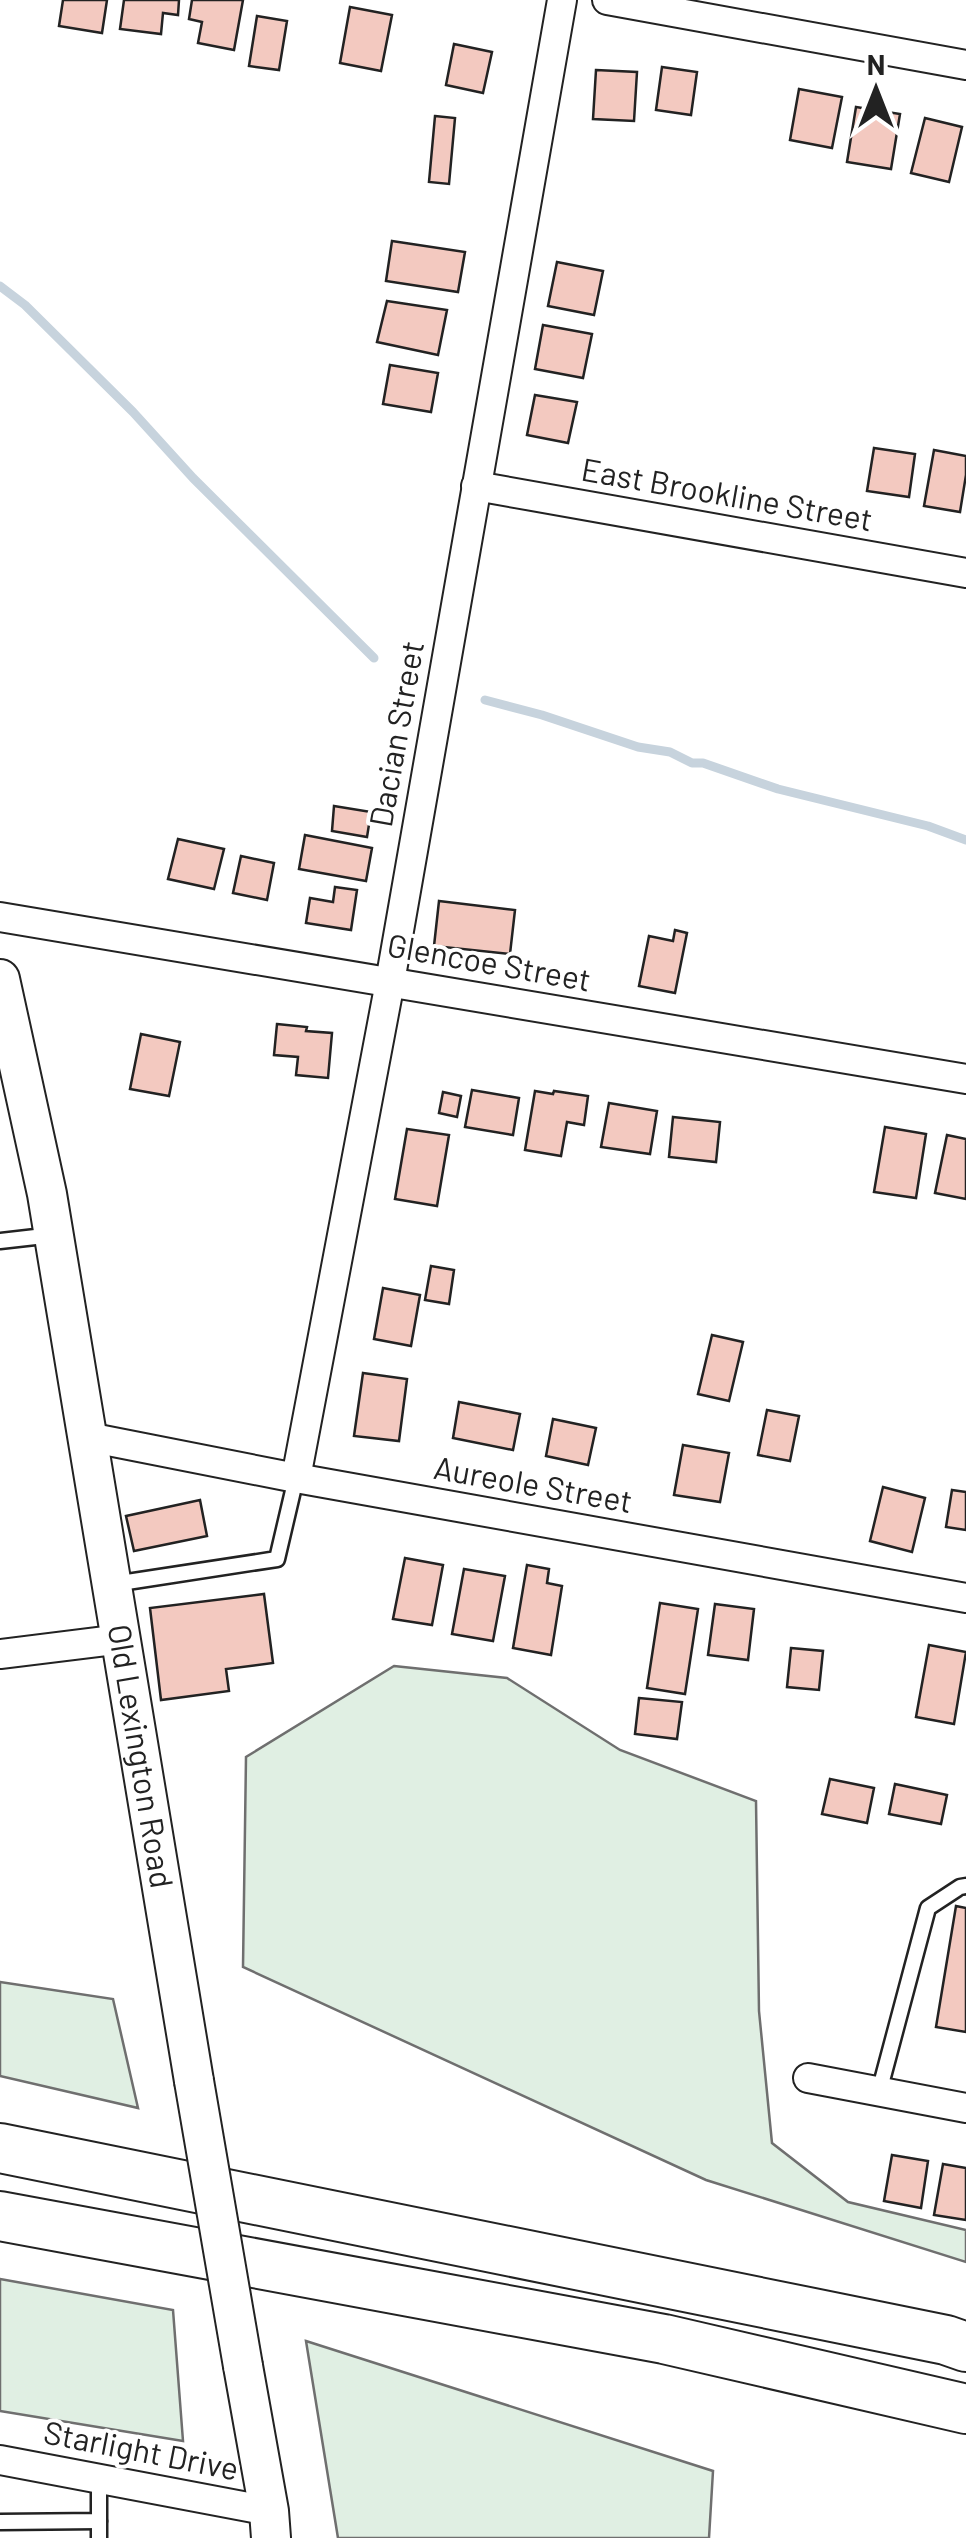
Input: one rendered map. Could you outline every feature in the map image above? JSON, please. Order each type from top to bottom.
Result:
[{"type":"highway","points":[[0,2148],[966,2346]]},
{"type":"highway","points":[[0,2216],[664,2339],[966,2408]]},
{"type":"main road","name":"Old Lexington Road","points":[[0,979],[6,1033],[54,1234],[270,2524]]},
{"type":"street","name":"Dacian Street","points":[[296,1478],[390,982],[562,0]]},
{"type":"street","points":[[607,0],[966,66]]},
{"type":"street","name":"East Brookline Street","points":[[476,486],[966,573]]},
{"type":"street","name":"Glencoe Street","points":[[0,917],[966,1079]]},
{"type":"street","name":"Aureole Street","points":[[88,1437],[966,1598]]},
{"type":"street","points":[[0,1654],[122,1639]]},
{"type":"street","points":[[808,2078],[966,2108]]},
{"type":"street","name":"Starlight Drive","points":[[0,2460],[99,2478],[270,2524]]},
{"type":"lane","points":[[0,1242],[54,1234]]},
{"type":"lane","points":[[113,1584],[278,1560],[296,1478]]},
{"type":"lane","points":[[879,2092],[928,1908],[966,1886]]},
{"type":"lane","points":[[99,2478],[99,2538]]},
{"type":"lane","points":[[0,2522],[100,2521]]},
{"type":"green space","points":[[394,1666],[507,1678],[620,1750],[756,1801],[759,2011],[772,2143],[848,2202],[966,2230],[966,2262],[706,2180],[243,1967],[246,1757]]},
{"type":"green space","points":[[0,1982],[113,1999],[138,2108],[0,2076]]},
{"type":"green space","points":[[0,2279],[173,2310],[183,2441],[0,2411]]},
{"type":"green space","points":[[306,2341],[713,2471],[709,2538],[338,2538]]},
{"type":"building","points":[[63,0],[107,0],[102,33],[59,26]]},
{"type":"building","points":[[124,0],[179,0],[178,15],[163,13],[161,34],[120,29]]},
{"type":"building","points":[[192,0],[243,0],[234,50],[198,43],[202,22],[189,19]]},
{"type":"building","points":[[350,7],[392,15],[381,71],[340,63]]},
{"type":"building","points":[[257,16],[287,21],[279,70],[249,66]]},
{"type":"building","points":[[454,44],[492,52],[483,93],[446,85]]},
{"type":"building","points":[[662,67],[697,72],[691,115],[656,110]]},
{"type":"building","points":[[596,70],[637,72],[634,121],[593,119]]},
{"type":"building","points":[[799,89],[842,97],[832,148],[790,140]]},
{"type":"building","points":[[856,107],[900,114],[891,169],[847,162]]},
{"type":"building","points":[[435,116],[455,118],[449,184],[429,182]]},
{"type":"building","points":[[925,118],[962,127],[949,182],[911,173]]},
{"type":"building","points":[[392,241],[465,252],[458,292],[386,281]]},
{"type":"building","points":[[557,262],[603,271],[594,315],[548,306]]},
{"type":"building","points":[[387,301],[447,310],[438,355],[377,342]]},
{"type":"building","points":[[543,325],[592,334],[583,378],[535,369]]},
{"type":"building","points":[[390,365],[438,373],[431,412],[383,404]]},
{"type":"building","points":[[535,395],[577,402],[568,443],[527,435]]},
{"type":"building","points":[[874,448],[915,454],[909,497],[867,491]]},
{"type":"building","points":[[934,450],[966,456],[960,512],[924,506]]},
{"type":"building","points":[[334,806],[371,812],[367,837],[332,831]]},
{"type":"building","points":[[305,835],[372,848],[366,881],[299,869]]},
{"type":"building","points":[[178,839],[224,849],[214,889],[168,879]]},
{"type":"building","points":[[241,856],[274,863],[267,900],[233,893]]},
{"type":"building","points":[[335,887],[357,890],[351,930],[306,923],[310,898],[333,902]]},
{"type":"building","points":[[439,901],[515,910],[510,954],[434,946]]},
{"type":"building","points":[[675,930],[687,933],[675,993],[639,986],[649,936],[673,941]]},
{"type":"building","points":[[277,1024],[332,1033],[328,1078],[296,1075],[298,1057],[274,1055]]},
{"type":"building","points":[[141,1034],[180,1042],[169,1096],[130,1089]]},
{"type":"building","points":[[472,1090],[519,1098],[513,1135],[465,1127]]},
{"type":"building","points":[[535,1091],[588,1096],[584,1125],[567,1122],[561,1156],[525,1150]]},
{"type":"building","points":[[443,1092],[461,1096],[457,1117],[439,1113]]},
{"type":"building","points":[[609,1103],[657,1111],[650,1154],[601,1147]]},
{"type":"building","points":[[673,1117],[720,1122],[716,1162],[669,1157]]},
{"type":"building","points":[[885,1127],[926,1134],[916,1198],[874,1192]]},
{"type":"building","points":[[407,1129],[449,1135],[437,1206],[395,1199]]},
{"type":"building","points":[[947,1135],[966,1139],[966,1199],[935,1193]]},
{"type":"building","points":[[431,1266],[454,1270],[449,1304],[425,1300]]},
{"type":"building","points":[[383,1288],[420,1295],[411,1346],[374,1339]]},
{"type":"building","points":[[712,1335],[743,1342],[729,1401],[698,1394]]},
{"type":"building","points":[[363,1373],[407,1379],[399,1441],[354,1436]]},
{"type":"building","points":[[459,1402],[520,1414],[513,1450],[453,1438]]},
{"type":"building","points":[[767,1410],[799,1416],[790,1461],[758,1455]]},
{"type":"building","points":[[553,1419],[596,1428],[588,1465],[546,1456]]},
{"type":"building","points":[[683,1445],[729,1453],[720,1502],[674,1495]]},
{"type":"building","points":[[883,1487],[925,1498],[912,1552],[870,1541]]},
{"type":"building","points":[[952,1490],[966,1492],[966,1530],[946,1527]]},
{"type":"building","points":[[200,1500],[207,1536],[134,1551],[126,1516]]},
{"type":"building","points":[[405,1558],[443,1565],[432,1625],[393,1619]]},
{"type":"building","points":[[527,1565],[549,1569],[547,1583],[562,1586],[551,1655],[513,1648]]},
{"type":"building","points":[[464,1569],[505,1576],[493,1641],[452,1634]]},
{"type":"building","points":[[264,1594],[273,1663],[226,1669],[229,1691],[161,1700],[150,1608]]},
{"type":"building","points":[[660,1603],[698,1609],[685,1694],[647,1688]]},
{"type":"building","points":[[715,1604],[754,1609],[748,1660],[708,1655]]},
{"type":"building","points":[[929,1645],[966,1652],[954,1724],[916,1717]]},
{"type":"building","points":[[791,1648],[823,1651],[819,1690],[787,1687]]},
{"type":"building","points":[[639,1698],[682,1702],[677,1739],[635,1734]]},
{"type":"building","points":[[830,1779],[874,1788],[867,1823],[822,1814]]},
{"type":"building","points":[[895,1784],[947,1795],[941,1824],[889,1814]]},
{"type":"building","points":[[956,1906],[966,1908],[966,2032],[936,2027]]},
{"type":"building","points":[[892,2155],[928,2161],[921,2208],[884,2201]]},
{"type":"building","points":[[943,2164],[966,2168],[966,2220],[934,2215]]},
{"type":"waterway","points":[[0,286],[25,305],[133,412],[193,478],[374,658]]},
{"type":"waterway","points":[[485,700],[638,747],[670,752],[692,763],[703,763],[778,789],[928,826],[966,840]]}]
